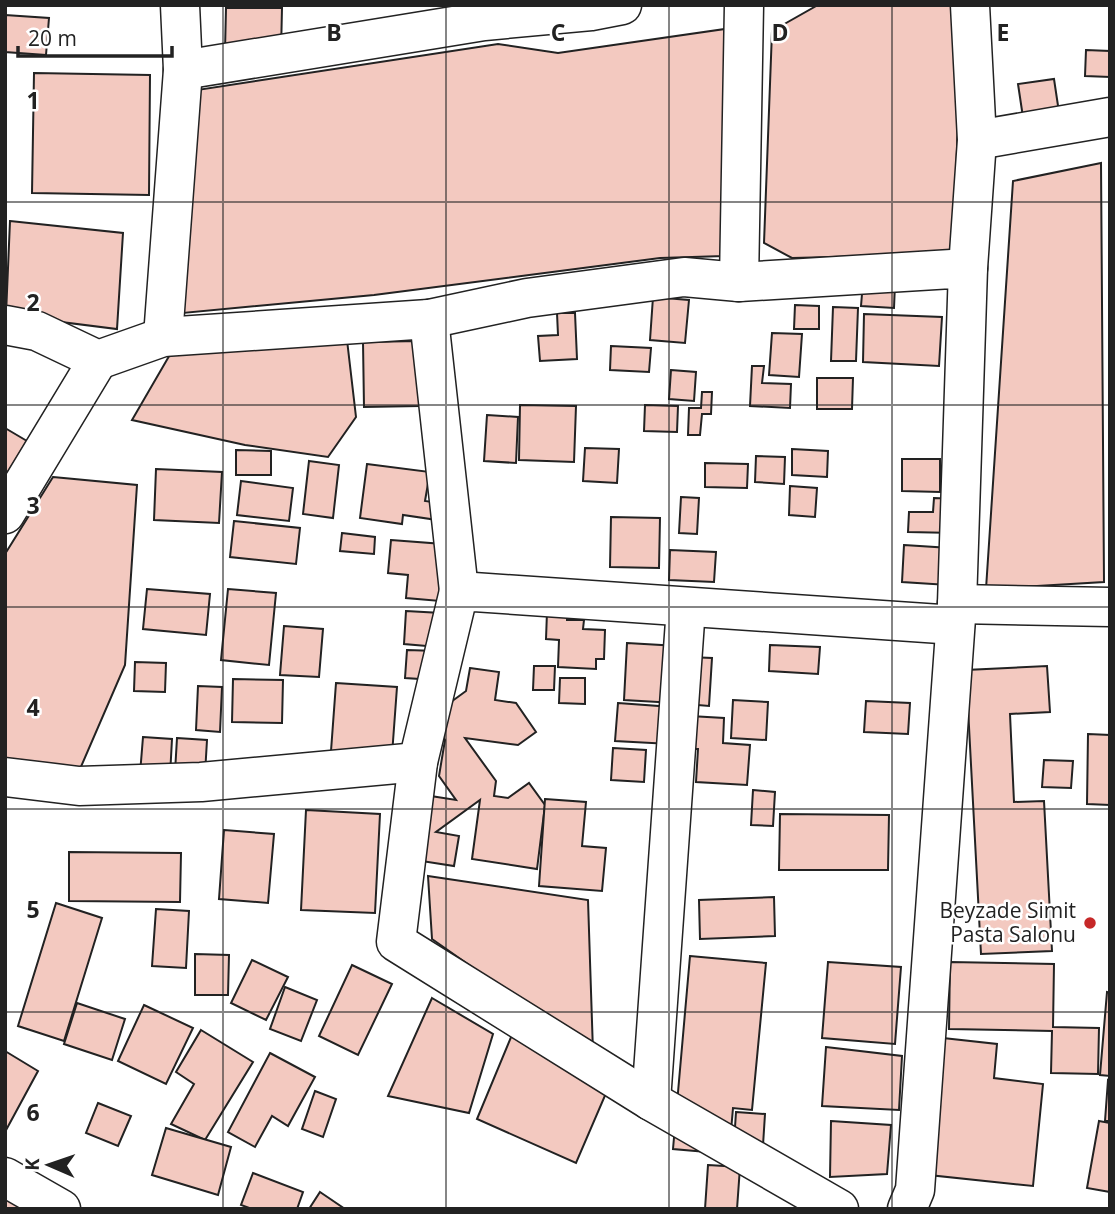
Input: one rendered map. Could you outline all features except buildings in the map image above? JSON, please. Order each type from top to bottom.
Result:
[{"type":"street","points":[[163,337],[183,70],[180,5]]},
{"type":"street","points":[[183,70],[485,21],[591,11],[621,5]]},
{"type":"street","points":[[739,282],[744,5]]},
{"type":"street","points":[[907,1209],[915,1191],[956,615],[968,268],[977,140],[970,5]]},
{"type":"street","points":[[977,140],[1110,117]]},
{"type":"street","points":[[5,514],[98,360],[163,337],[429,319],[527,298],[684,277],[739,282],[968,268]]},
{"type":"street","points":[[429,319],[459,591],[418,762],[396,942],[651,1101],[839,1209]]},
{"type":"street","points":[[5,325],[37,331],[98,360]]},
{"type":"street","points":[[459,591],[686,607],[956,615],[1110,607]]},
{"type":"street","points":[[651,1101],[686,607]]},
{"type":"street","points":[[5,777],[79,786],[188,782],[418,762]]},
{"type":"street","points":[[5,1177],[61,1209]]},
{"type":"place","name":"Beyzade Simit Pasta Salonu","points":[[1090,923]]}]
